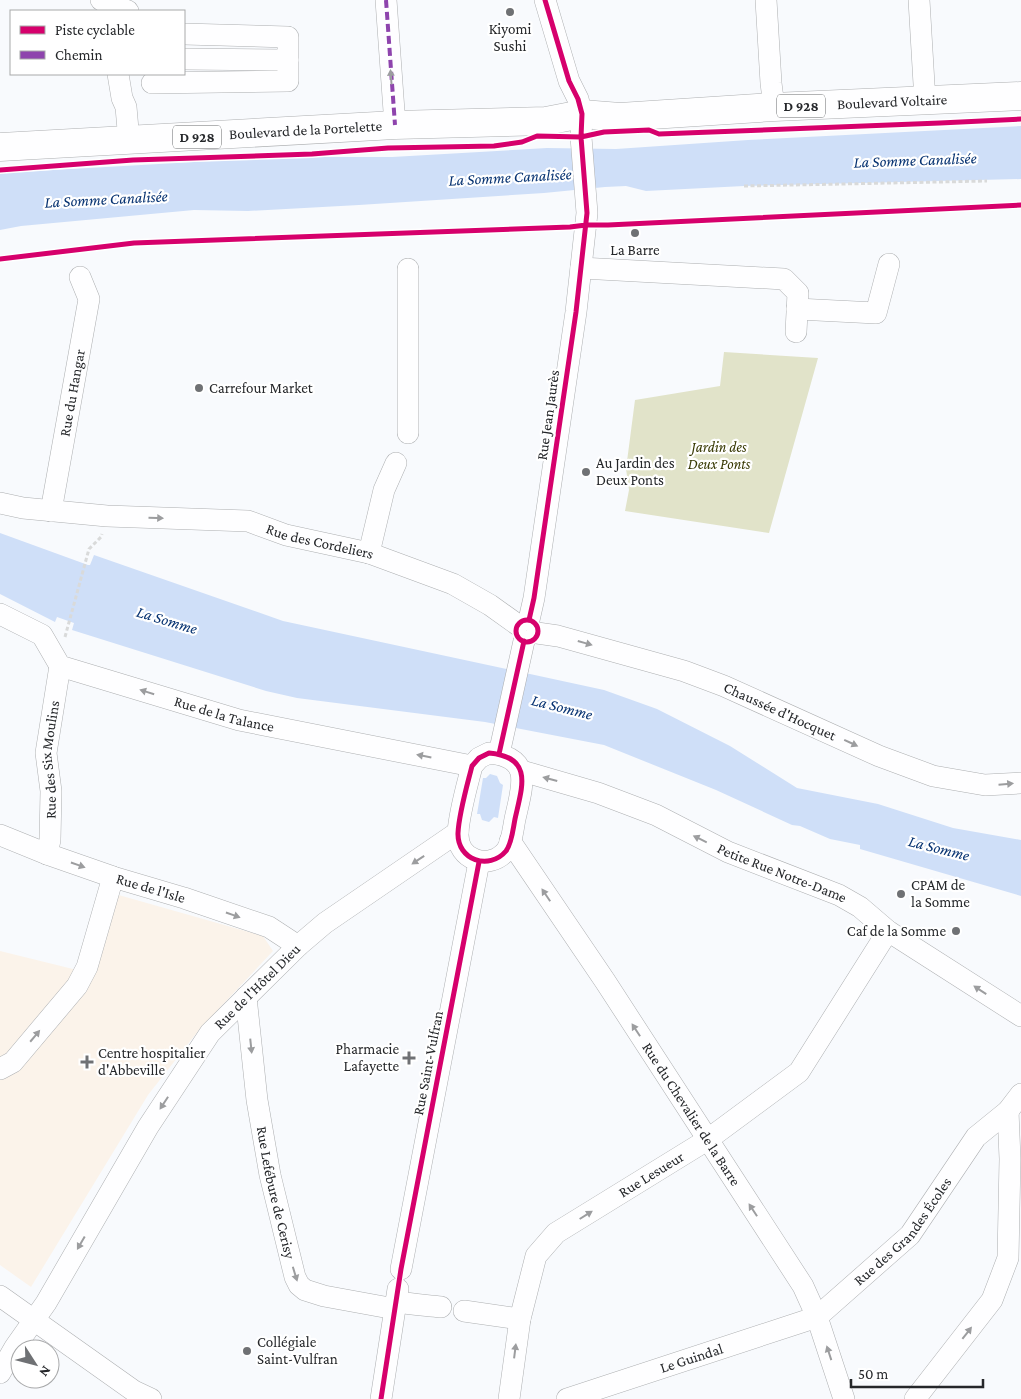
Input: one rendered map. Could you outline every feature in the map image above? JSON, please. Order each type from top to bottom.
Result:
[{"type":"main road","name":"Boulevard Voltaire","points":[[582,125],[620,116],[1021,96]]},
{"type":"main road","name":"Boulevard de la Portelette","points":[[0,146],[129,141],[395,125],[546,121],[582,125]]},
{"type":"street","points":[[101,0],[126,10]]},
{"type":"street","points":[[386,0],[395,125]]},
{"type":"street","name":"Rue Jean Jaurès","points":[[499,754],[534,598],[581,268],[587,213],[582,125],[578,99],[568,81],[545,0]]},
{"type":"street","points":[[766,0],[774,107]]},
{"type":"street","points":[[919,0],[925,101]]},
{"type":"street","points":[[126,107],[152,78],[288,81],[288,37],[185,34]]},
{"type":"street","points":[[185,59],[288,60]]},
{"type":"street","points":[[118,75],[122,98],[126,107],[129,141]]},
{"type":"street","points":[[797,309],[876,313],[889,264]]},
{"type":"street","points":[[581,268],[784,280],[798,293],[796,332]]},
{"type":"street","points":[[408,269],[408,433]]},
{"type":"street","name":"Rue du Hangar","points":[[51,511],[89,299],[80,277]]},
{"type":"street","points":[[369,553],[384,490],[396,463]]},
{"type":"street","name":"Rue des Cordeliers","points":[[0,503],[23,508],[107,516],[248,522],[286,535],[369,553],[453,584],[490,605],[526,636]]},
{"type":"street","points":[[0,614],[42,635],[60,666]]},
{"type":"street","name":"Chaussée d'Hocquet","points":[[526,636],[558,636],[692,674],[733,690],[879,756],[932,776],[985,785],[1021,783]]},
{"type":"street","name":"Rue de la Talance","points":[[60,666],[239,720],[472,766]]},
{"type":"street","name":"Rue des Six Moulins","points":[[47,854],[50,840],[51,791],[46,753],[60,666]]},
{"type":"street","points":[[489,753],[499,754],[514,760],[522,771],[523,784],[510,842],[506,850],[496,859],[488,862],[479,862],[468,857],[460,847],[458,832],[472,766],[479,758],[489,753]]},
{"type":"street","name":"Petite Rue Notre-Dame","points":[[522,771],[598,793],[656,815],[728,852],[839,895],[860,907],[888,931],[1021,1016]]},
{"type":"street","name":"Rue de l'Hôtel Dieu","points":[[0,1373],[46,1303],[159,1111],[210,1033],[298,946],[325,923],[458,832]]},
{"type":"street","name":"Rue de l'Isle","points":[[0,835],[113,877],[184,898],[269,927],[298,946]]},
{"type":"street","name":"Rue du Chevalier de la Barre","points":[[510,842],[604,981],[803,1286],[817,1317],[844,1399]]},
{"type":"street","name":"Rue Saint-Vulfran","points":[[381,1399],[397,1292],[479,862]]},
{"type":"street","points":[[0,1069],[13,1062],[77,986],[87,967],[113,877]]},
{"type":"street","name":"Rue Lesueur","points":[[509,1399],[520,1319],[536,1256],[556,1233],[707,1140],[799,1072],[888,931]]},
{"type":"street","name":"Rue Lefébure de Cerisy","points":[[246,997],[257,1100],[270,1175],[295,1278],[299,1286],[324,1296],[397,1292],[413,1306],[423,1304],[441,1307]]},
{"type":"street","name":"Rue des Grandes Écoles","points":[[817,1317],[910,1235],[976,1136],[1008,1111],[1021,1094]]},
{"type":"street","points":[[915,1399],[992,1300],[1008,1258],[1010,1159],[1008,1111]]},
{"type":"street","points":[[0,1296],[138,1396]]},
{"type":"street","points":[[464,1311],[520,1319]]},
{"type":"street","name":"Le Guindal","points":[[567,1399],[817,1317]]},
{"type":"path","points":[[744,186],[987,181]]},
{"type":"path","points":[[66,633],[89,549]]},
{"type":"shaded area","name":"Centre hospitalier d'Abbeville","points":[[101,890],[263,936],[273,951],[199,1030],[148,1095],[31,1287],[0,1265],[0,951],[77,970]]},
{"type":"green space","name":"Jardin des Deux Ponts","points":[[724,352],[818,358],[769,533],[625,511],[629,490],[626,469],[635,400],[720,386]]},
{"type":"water","name":"La Somme Canalisée","points":[[1021,126],[1021,179],[744,186],[646,191],[626,186],[605,187],[544,193],[359,205],[248,211],[194,210],[21,226],[0,230],[0,173],[282,157],[392,157],[547,148],[616,149],[748,140]]},
{"type":"water","name":"La Somme","points":[[0,533],[88,565],[90,565],[94,555],[283,621],[604,690],[657,709],[730,746],[797,788],[878,804],[953,828],[1021,840],[1021,896],[860,849],[860,845],[830,839],[800,826],[792,825],[716,790],[604,745],[485,722],[297,698],[266,691],[72,630],[74,623],[57,617],[55,622],[0,594]]},
{"type":"water","points":[[490,774],[497,776],[503,785],[498,818],[494,817],[489,822],[482,820],[480,814],[477,814],[483,778]]},
{"type":"marked path","points":[[386,0],[395,125]]},
{"type":"cycle path","points":[[529,620],[534,598],[576,312],[587,213],[581,137],[582,114],[578,99],[569,81],[545,0]]},
{"type":"cycle path","points":[[0,170],[133,160],[312,154],[388,148],[494,146],[522,142],[537,136],[581,137],[604,132],[649,130],[659,134],[1021,119]]},
{"type":"cycle path","points":[[0,259],[134,243],[570,227],[1021,205]]},
{"type":"cycle path","points":[[527,620],[535,623],[538,631],[535,639],[527,642],[519,639],[516,631],[519,623],[527,620]]},
{"type":"cycle path","points":[[499,754],[524,641]]},
{"type":"cycle path","points":[[489,753],[513,760],[519,767],[522,785],[508,848],[499,857],[483,861],[475,860],[468,856],[459,842],[458,833],[472,766],[479,758],[489,753]]},
{"type":"cycle path","points":[[381,1399],[401,1269],[479,862]]},
{"type":"place","name":"Kiyomi Sushi","points":[[510,12]]},
{"type":"place","name":"La Barre","points":[[635,233]]},
{"type":"place","name":"Carrefour Market","points":[[199,388]]},
{"type":"place","name":"Au Jardin des Deux Ponts","points":[[586,472]]},
{"type":"place","name":"CPAM de la Somme","points":[[901,894]]},
{"type":"place","name":"Caf de la Somme","points":[[956,931]]},
{"type":"place","name":"Pharmacie Lafayette","points":[[409,1058]]},
{"type":"place","name":"Centre hospitalier d'Abbeville","points":[[87,1062]]},
{"type":"place","name":"Collégiale Saint-Vulfran","points":[[247,1351]]}]
